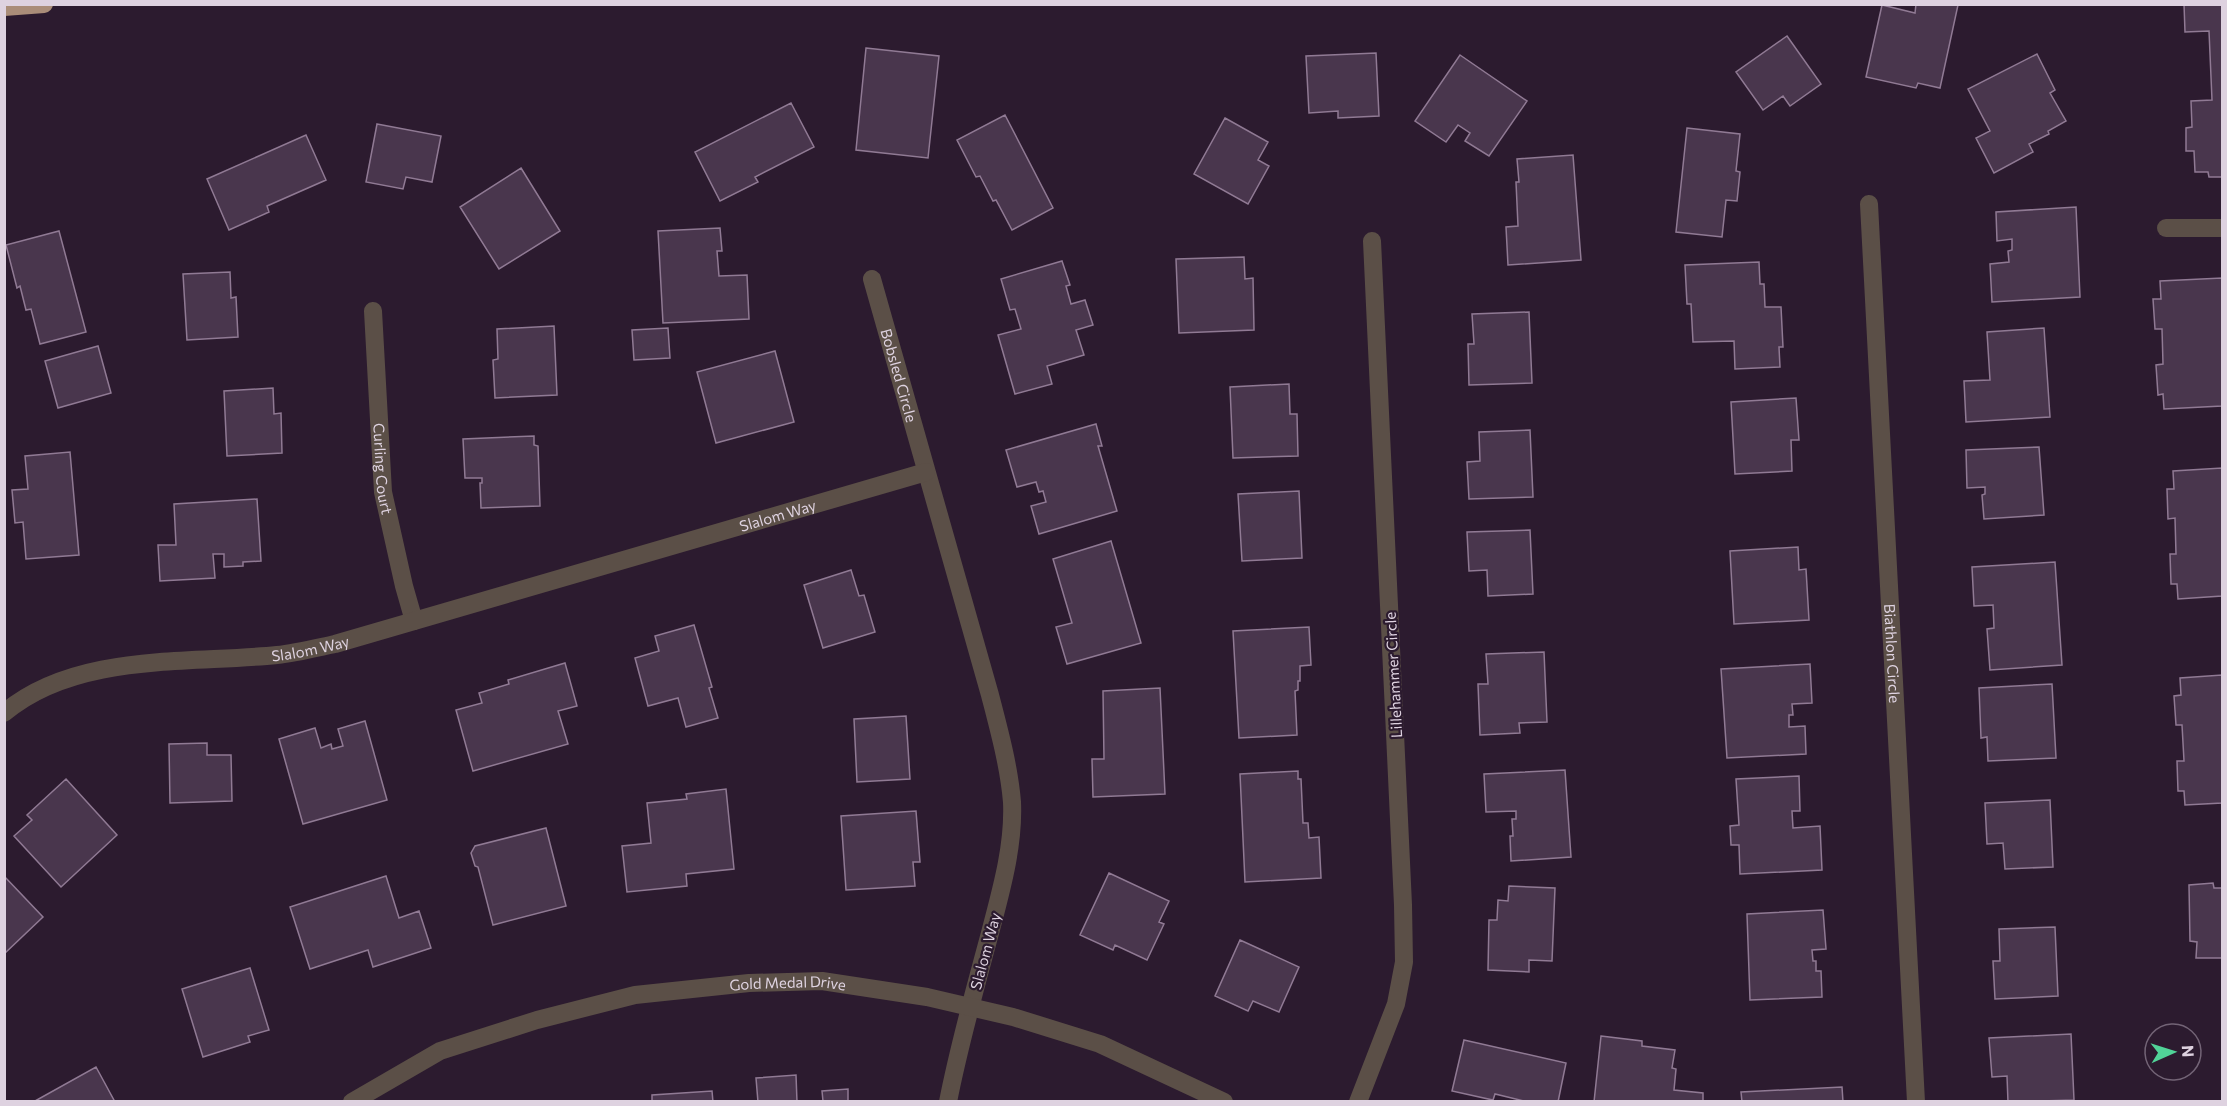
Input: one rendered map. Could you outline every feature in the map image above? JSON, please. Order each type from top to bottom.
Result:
[{"type":"highway","points":[[4,7],[44,4]]},
{"type":"street","name":"Biathlon Circle","points":[[1869,204],[1916,1101]]},
{"type":"street","points":[[2166,228],[2223,228]]},
{"type":"street","name":"Lillehammer Circle","points":[[1358,1101],[1396,1004],[1404,962],[1403,894],[1372,241]]},
{"type":"street","name":"Bobsled Circle","points":[[872,279],[926,472]]},
{"type":"street","name":"Curling Court","points":[[373,311],[384,492],[404,586],[414,621]]},
{"type":"street","name":"Slalom Way","points":[[6,709],[44,689],[95,672],[138,663],[278,655],[335,644],[926,472],[993,706],[1004,750],[1012,803],[1010,845],[1002,884],[948,1101]]},
{"type":"street","name":"Gold Medal Drive","points":[[352,1101],[440,1051],[537,1020],[635,995],[749,982],[822,981],[927,997],[1013,1017],[1100,1044],[1224,1101]]},
{"type":"building","points":[[1916,4],[1958,5],[1940,88],[1918,83],[1916,88],[1866,77],[1882,5],[1915,13]]},
{"type":"building","points":[[2184,4],[2222,4],[2222,177],[2209,177],[2208,172],[2195,172],[2194,151],[2186,151],[2186,128],[2192,127],[2191,101],[2212,100],[2209,31],[2185,32]]},
{"type":"building","points":[[1787,36],[1821,84],[1790,106],[1783,96],[1763,110],[1736,72]]},
{"type":"building","points":[[866,48],[939,56],[928,158],[856,150]]},
{"type":"building","points":[[1376,53],[1379,116],[1338,118],[1338,111],[1309,113],[1306,56]]},
{"type":"building","points":[[2037,54],[2055,90],[2050,93],[2066,121],[2048,131],[2049,134],[2029,144],[2033,152],[1994,173],[1976,138],[1990,131],[1968,89]]},
{"type":"building","points":[[1460,55],[1527,101],[1489,156],[1465,141],[1470,133],[1458,125],[1446,142],[1415,121]]},
{"type":"building","points":[[791,103],[814,147],[755,177],[758,182],[720,201],[695,152]]},
{"type":"building","points":[[1005,115],[1053,208],[1012,230],[980,176],[976,177],[957,140]]},
{"type":"building","points":[[1225,118],[1268,142],[1258,160],[1269,166],[1248,204],[1194,174]]},
{"type":"building","points":[[377,124],[441,136],[432,182],[406,177],[403,189],[366,182]]},
{"type":"building","points":[[1687,128],[1740,134],[1736,171],[1740,172],[1737,201],[1726,200],[1722,237],[1676,232]]},
{"type":"building","points":[[306,135],[326,180],[267,206],[269,212],[229,230],[207,179]]},
{"type":"building","points":[[1573,155],[1581,260],[1508,265],[1506,227],[1518,226],[1517,159]]},
{"type":"building","points":[[521,168],[560,231],[499,269],[460,207]]},
{"type":"building","points":[[2076,207],[2080,297],[1992,302],[1990,264],[2009,262],[2008,251],[2012,250],[2012,239],[1997,241],[1996,212]]},
{"type":"building","points":[[720,228],[722,251],[717,251],[719,276],[747,275],[749,319],[663,323],[658,231]]},
{"type":"building","points":[[59,231],[86,332],[40,344],[31,309],[26,310],[20,286],[17,288],[6,245]]},
{"type":"building","points":[[1244,257],[1245,279],[1253,278],[1254,330],[1179,333],[1176,259]]},
{"type":"building","points":[[1062,261],[1070,285],[1066,286],[1071,304],[1085,300],[1093,325],[1076,330],[1084,355],[1047,366],[1052,384],[1015,394],[998,335],[1021,329],[1015,309],[1010,310],[1001,279]]},
{"type":"building","points":[[1759,262],[1760,284],[1764,284],[1765,307],[1781,307],[1783,347],[1779,347],[1780,367],[1735,369],[1734,341],[1693,342],[1691,304],[1687,304],[1685,265]]},
{"type":"building","points":[[230,272],[231,298],[236,297],[238,337],[187,340],[183,274]]},
{"type":"building","points":[[2222,278],[2222,406],[2164,409],[2163,394],[2158,395],[2156,365],[2163,364],[2162,329],[2155,329],[2153,299],[2161,299],[2160,281]]},
{"type":"building","points":[[1529,312],[1532,383],[1469,385],[1468,344],[1474,344],[1472,314]]},
{"type":"building","points":[[554,326],[557,395],[495,398],[493,360],[498,359],[497,329]]},
{"type":"building","points":[[668,328],[670,358],[634,360],[632,330]]},
{"type":"building","points":[[2044,328],[2050,417],[1966,422],[1964,381],[1990,380],[1987,332]]},
{"type":"building","points":[[98,346],[111,393],[58,408],[45,361]]},
{"type":"building","points":[[775,351],[794,422],[716,443],[697,372]]},
{"type":"building","points":[[1289,384],[1290,414],[1297,414],[1298,456],[1233,458],[1230,387]]},
{"type":"building","points":[[273,388],[274,414],[281,413],[282,453],[227,456],[224,391]]},
{"type":"building","points":[[1796,398],[1799,440],[1791,440],[1792,471],[1735,474],[1731,402]]},
{"type":"building","points":[[1096,424],[1102,446],[1098,446],[1117,511],[1039,534],[1031,506],[1046,502],[1043,491],[1039,492],[1036,482],[1017,487],[1006,450]]},
{"type":"building","points":[[1530,430],[1533,497],[1469,499],[1467,462],[1480,461],[1479,432]]},
{"type":"building","points":[[534,436],[534,445],[538,446],[540,506],[481,508],[480,483],[482,483],[482,478],[465,478],[463,439]]},
{"type":"building","points":[[2039,447],[2044,515],[1984,519],[1982,495],[1985,494],[1985,487],[1967,488],[1966,450]]},
{"type":"building","points":[[70,452],[79,555],[26,559],[23,522],[15,523],[12,490],[28,489],[25,456]]},
{"type":"building","points":[[2222,468],[2222,596],[2178,599],[2177,584],[2171,584],[2170,554],[2176,554],[2175,518],[2168,519],[2167,489],[2174,489],[2173,471]]},
{"type":"building","points":[[1299,491],[1302,558],[1242,561],[1238,494]]},
{"type":"building","points":[[257,499],[261,561],[243,562],[243,566],[224,567],[224,554],[213,554],[215,578],[160,581],[158,545],[176,545],[174,504]]},
{"type":"building","points":[[1530,530],[1533,594],[1488,596],[1487,570],[1469,571],[1467,532]]},
{"type":"building","points":[[1111,541],[1141,643],[1067,664],[1056,627],[1072,623],[1053,559]]},
{"type":"building","points":[[1798,547],[1799,570],[1806,569],[1809,620],[1734,624],[1730,551]]},
{"type":"building","points":[[2055,562],[2062,665],[1990,670],[1987,629],[1994,628],[1993,605],[1974,606],[1972,567]]},
{"type":"building","points":[[851,570],[859,596],[864,595],[875,632],[823,648],[804,585]]},
{"type":"building","points":[[694,625],[712,687],[709,688],[718,718],[686,727],[678,698],[648,706],[635,658],[659,651],[655,636]]},
{"type":"building","points":[[1309,627],[1311,665],[1300,666],[1300,681],[1298,681],[1298,690],[1295,691],[1297,735],[1239,738],[1233,631]]},
{"type":"building","points":[[1544,652],[1547,722],[1519,723],[1520,733],[1480,735],[1478,684],[1488,684],[1486,654]]},
{"type":"building","points":[[565,663],[577,706],[558,711],[568,744],[473,771],[456,710],[482,703],[479,693],[509,684],[508,680]]},
{"type":"building","points":[[1810,664],[1812,703],[1792,704],[1793,715],[1789,715],[1789,727],[1805,726],[1806,754],[1727,758],[1721,669]]},
{"type":"building","points":[[2222,675],[2222,803],[2185,805],[2184,791],[2178,791],[2177,761],[2184,761],[2182,725],[2176,725],[2174,696],[2181,695],[2180,678]]},
{"type":"building","points":[[2052,684],[2056,758],[1988,761],[1987,737],[1981,738],[1979,688]]},
{"type":"building","points":[[1160,688],[1165,794],[1093,797],[1092,759],[1104,759],[1103,691]]},
{"type":"building","points":[[906,716],[910,779],[857,782],[854,719]]},
{"type":"building","points":[[365,721],[387,800],[303,824],[279,739],[315,728],[321,748],[331,744],[332,749],[343,746],[338,729]]},
{"type":"building","points":[[207,743],[207,755],[231,755],[232,801],[170,803],[169,744]]},
{"type":"building","points":[[1565,770],[1571,857],[1511,861],[1510,836],[1513,836],[1512,819],[1516,819],[1516,811],[1486,812],[1484,774]]},
{"type":"building","points":[[1298,771],[1298,779],[1301,779],[1303,823],[1308,823],[1309,838],[1319,837],[1321,878],[1245,882],[1240,774]]},
{"type":"building","points":[[1799,776],[1800,811],[1792,811],[1793,828],[1820,826],[1822,870],[1740,874],[1739,845],[1731,845],[1730,826],[1739,825],[1736,779]]},
{"type":"building","points":[[66,779],[117,835],[61,887],[14,836],[32,820],[27,815]]},
{"type":"building","points":[[726,789],[734,869],[686,874],[687,886],[627,892],[622,846],[651,843],[647,803],[687,799],[686,794]]},
{"type":"building","points":[[2050,800],[2053,867],[2005,869],[2003,843],[1987,844],[1985,803]]},
{"type":"building","points":[[916,811],[920,862],[913,862],[915,886],[846,890],[841,816]]},
{"type":"building","points":[[546,828],[566,906],[493,925],[478,867],[475,866],[471,853],[475,846]]},
{"type":"building","points":[[1109,873],[1169,901],[1159,922],[1164,924],[1147,960],[1115,945],[1113,950],[1080,935]]},
{"type":"building","points":[[4,876],[43,917],[4,954]]},
{"type":"building","points":[[386,876],[399,918],[419,911],[431,948],[373,967],[368,950],[310,969],[290,907]]},
{"type":"building","points":[[2213,883],[2214,888],[2222,888],[2222,958],[2196,958],[2197,942],[2190,941],[2189,885]]},
{"type":"building","points":[[1509,886],[1555,888],[1552,961],[1529,960],[1529,972],[1488,970],[1489,920],[1497,920],[1498,900],[1508,901]]},
{"type":"building","points":[[1823,910],[1826,949],[1812,950],[1813,961],[1816,961],[1816,971],[1821,971],[1822,997],[1750,1000],[1747,914]]},
{"type":"building","points":[[2055,927],[2058,996],[1995,999],[1993,961],[2000,961],[1999,929]]},
{"type":"building","points":[[1240,940],[1299,967],[1279,1012],[1253,1001],[1248,1011],[1215,996]]},
{"type":"building","points":[[250,968],[269,1030],[248,1036],[250,1042],[203,1057],[182,989]]},
{"type":"building","points":[[2071,1034],[2074,1100],[2008,1102],[2007,1076],[1992,1077],[1989,1038]]},
{"type":"building","points":[[1601,1036],[1642,1041],[1642,1046],[1675,1050],[1672,1068],[1676,1069],[1674,1090],[1703,1093],[1703,1102],[1594,1102]]},
{"type":"building","points":[[1464,1040],[1566,1063],[1558,1102],[1528,1102],[1495,1094],[1493,1100],[1452,1091]]},
{"type":"building","points":[[96,1067],[115,1102],[35,1102],[35,1101]]},
{"type":"building","points":[[796,1075],[797,1102],[758,1102],[756,1078]]},
{"type":"building","points":[[1842,1087],[1843,1102],[1742,1102],[1741,1092]]},
{"type":"building","points":[[848,1089],[848,1102],[814,1102],[823,1101],[822,1091]]},
{"type":"building","points":[[712,1091],[713,1102],[652,1102],[652,1095]]}]
